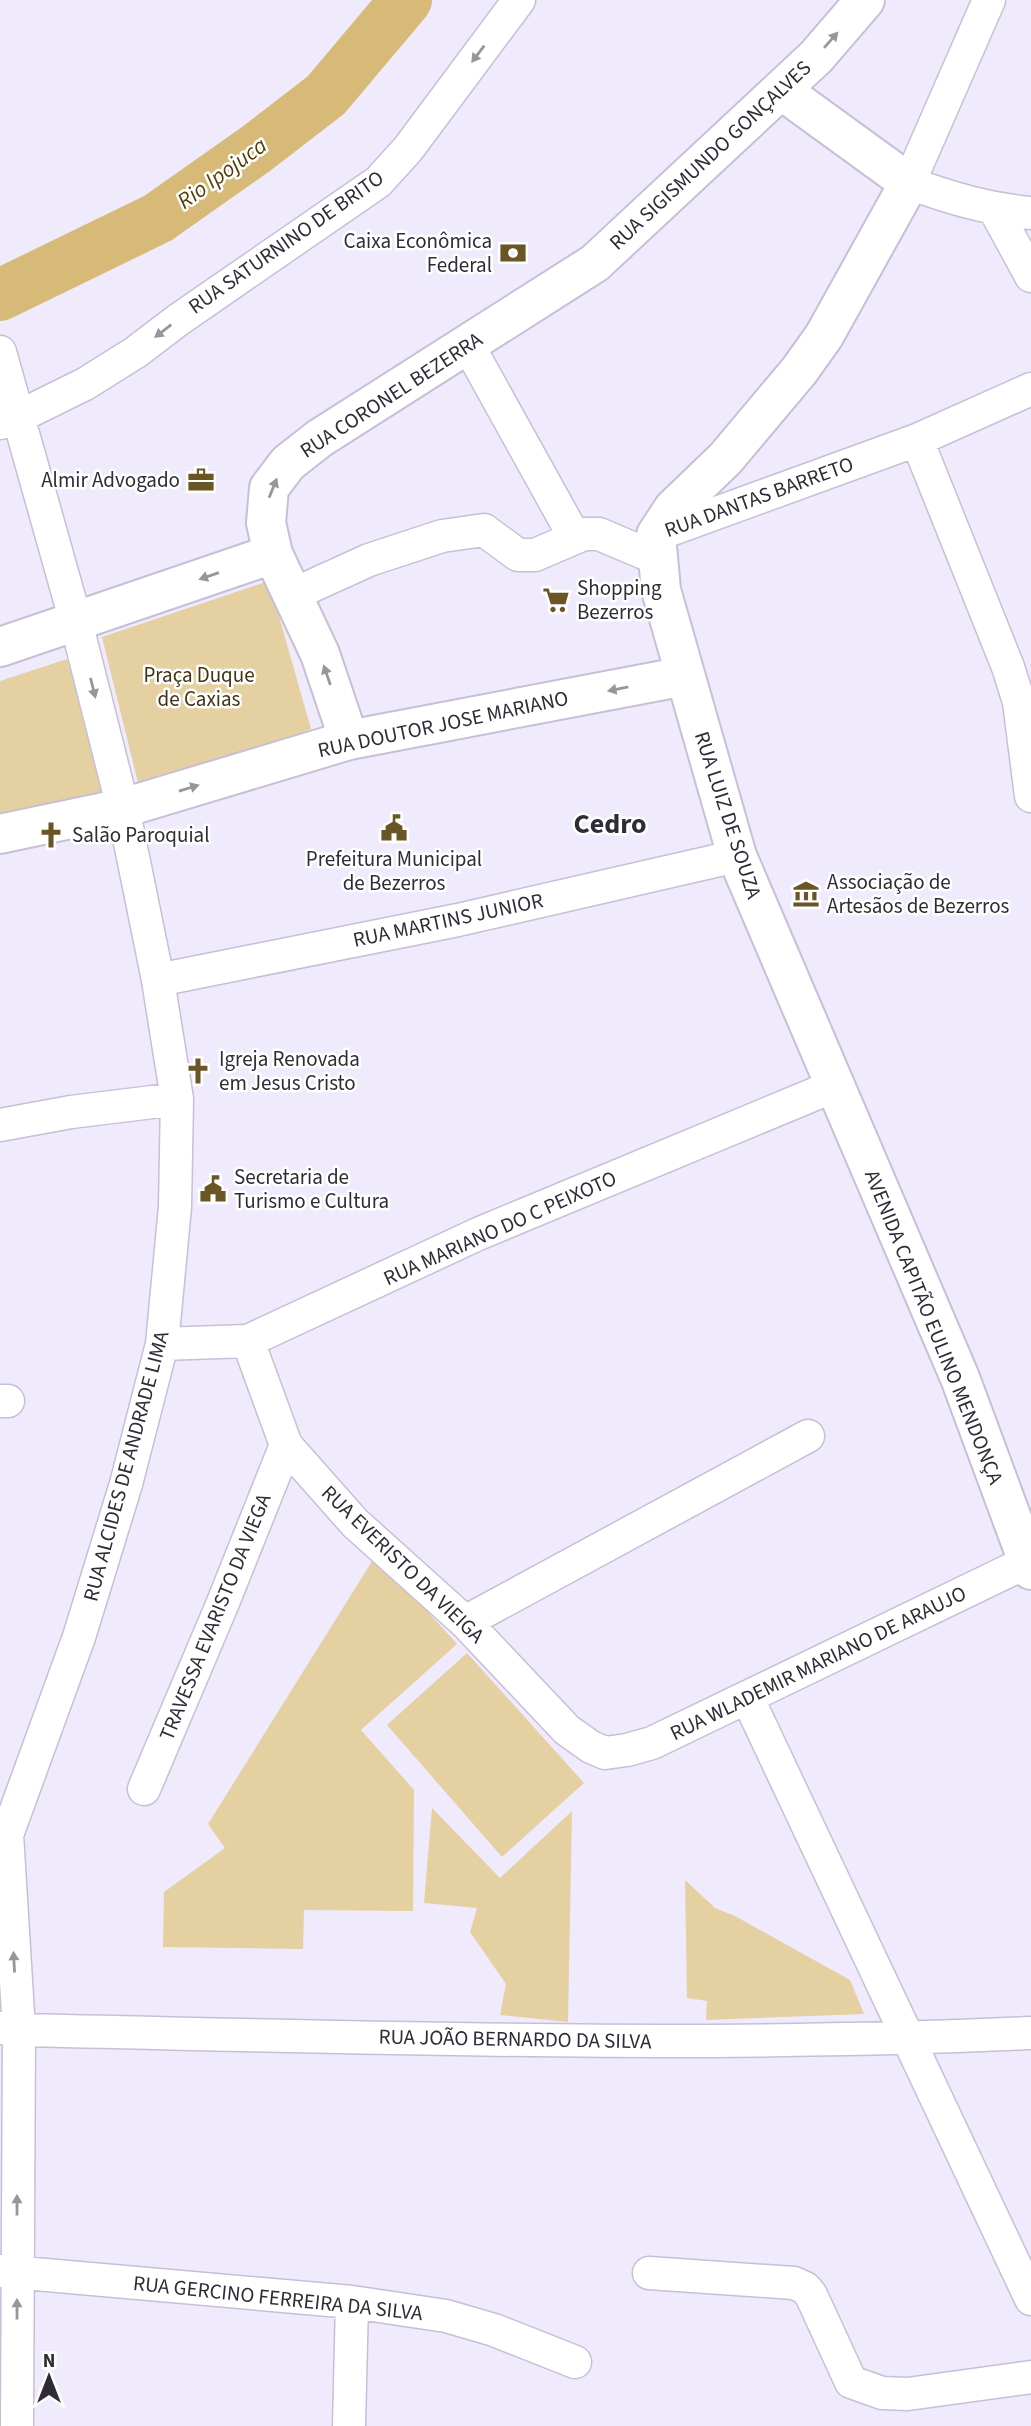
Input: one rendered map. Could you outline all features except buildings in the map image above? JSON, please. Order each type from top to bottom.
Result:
[{"type":"main road","name":"RUA SIGISMUNDO GONÇALVES","points":[[542,296],[595,263],[816,57],[865,0]]},
{"type":"main road","points":[[781,90],[909,183]]},
{"type":"main road","name":"RUA DANTAS BARRETO","points":[[657,547],[673,509],[726,459],[799,371],[824,336],[909,183]]},
{"type":"main road","name":"RUA CORONEL BEZERRA","points":[[273,554],[266,523],[270,488],[288,463],[320,438],[542,296]]},
{"type":"main road","name":"RUA LUIZ DE SOUZA","points":[[657,547],[661,590],[737,856],[834,1086]]},
{"type":"main road","points":[[0,647],[273,554],[320,654],[349,740]]},
{"type":"main road","name":"RUA DOUTOR JOSE MARIANO","points":[[0,834],[123,808],[349,740],[685,676]]},
{"type":"main road","name":"AVENIDA CAPITÃO EULINO MENDONÇA","points":[[834,1086],[960,1378],[1029,1566]]},
{"type":"street","name":"RUA SATURNINO DE BRITO","points":[[9,420],[85,384],[136,352],[177,320],[378,182],[408,149],[519,0]]},
{"type":"street","points":[[989,0],[909,183],[965,203],[995,210],[1030,210]]},
{"type":"street","points":[[995,210],[1031,276]]},
{"type":"street","points":[[468,345],[575,538]]},
{"type":"street","points":[[2,358],[9,420],[76,622],[123,808]]},
{"type":"street","name":"RUA DANTAS BARRETO","points":[[657,547],[917,440],[1031,389]]},
{"type":"street","points":[[917,440],[1008,667],[1019,702],[1031,796]]},
{"type":"street","points":[[292,595],[369,560],[442,536],[484,530],[518,555],[535,555],[584,534],[599,534],[657,547]]},
{"type":"street","name":"RUA ALCIDES DE ANDRADE LIMA","points":[[17,2426],[8,2272],[9,2029],[3,1844],[79,1637],[126,1484],[162,1344],[175,1206],[177,1098],[159,980],[123,808]]},
{"type":"street","name":"RUA MARTINS JUNIOR","points":[[159,980],[458,920],[737,856]]},
{"type":"street","name":"RUA MARIANO DO C PEIXOTO","points":[[162,1344],[248,1341],[478,1234],[834,1086]]},
{"type":"street","points":[[0,1125],[71,1112],[177,1098]]},
{"type":"street","name":"RUA EVERISTO DA VIEIGA","points":[[248,1341],[286,1445],[355,1523],[465,1622],[567,1730],[591,1747],[605,1753]]},
{"type":"street","points":[[465,1622],[808,1436]]},
{"type":"street","name":"TRAVESSA EVARISTO DA VIEGA","points":[[144,1789],[286,1445]]},
{"type":"street","name":"RUA WLADEMIR MARIANO DE ARAUJO","points":[[605,1753],[652,1743],[1029,1566]]},
{"type":"street","points":[[747,1697],[1031,2299]]},
{"type":"street","name":"RUA JOÃO BERNARDO DA SILVA","points":[[9,2029],[558,2042],[907,2039],[1031,2033]]},
{"type":"street","name":"RUA GERCINO FERREIRA DA SILVA","points":[[8,2272],[352,2302],[446,2316],[494,2330],[575,2362]]},
{"type":"street","points":[[649,2273],[794,2283],[805,2288],[816,2304],[851,2382],[863,2388],[882,2393],[908,2393],[1031,2377]]},
{"type":"street","points":[[349,2426],[352,2302]]},
{"type":"green space","name":"Praça Duque de Caxias","points":[[269,581],[311,729],[140,791],[102,637]]},
{"type":"green space","points":[[67,659],[105,783],[99,799],[0,830],[0,681]]},
{"type":"green space","points":[[376,1555],[457,1644],[361,1730],[414,1790],[413,1911],[304,1910],[303,1949],[163,1947],[164,1892],[225,1848],[208,1824]]},
{"type":"green space","points":[[467,1653],[584,1783],[502,1857],[387,1725]]},
{"type":"green space","points":[[432,1808],[500,1878],[572,1811],[568,2022],[500,2015],[506,1984],[470,1932],[477,1908],[424,1903]]},
{"type":"green space","points":[[685,1880],[715,1908],[735,1916],[850,1980],[864,2014],[706,2020],[707,2001],[687,1998]]},
{"type":"waterway","name":"Rio Ipojuca","points":[[0,295],[158,218],[256,149],[326,95],[406,0]]},
{"type":"place","name":"Caixa Econômica Federal","points":[[513,253]]},
{"type":"place","name":"Almir Advogado","points":[[201,480]]},
{"type":"place","name":"Shopping Bezerros","points":[[556,600]]},
{"type":"place","name":"Prefeitura Municipal de Bezerros","points":[[394,828]]},
{"type":"place","name":"Salão Paroquial","points":[[51,835]]},
{"type":"place","name":"Associação de Artesãos de Bezerros","points":[[806,894]]},
{"type":"place","name":"Igreja Renovada em Jesus Cristo","points":[[198,1071]]},
{"type":"place","name":"Secretaria de Turismo e Cultura","points":[[213,1189]]},
{"type":"district","name":"Cedro","points":[[610,824]]}]
